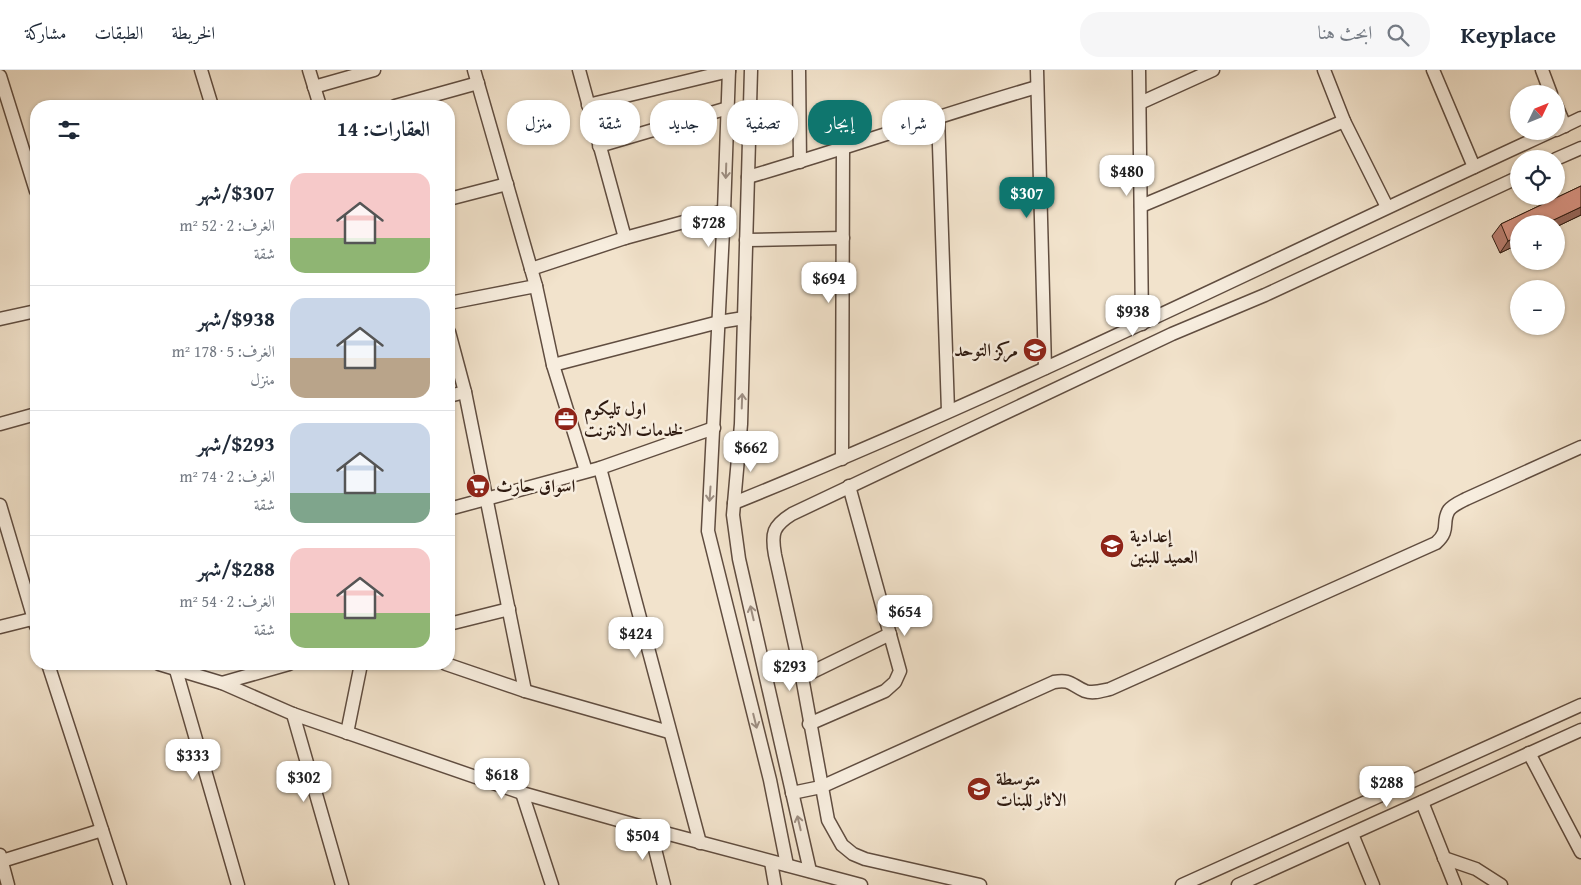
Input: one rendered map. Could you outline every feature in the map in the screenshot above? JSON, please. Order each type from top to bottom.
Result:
[{"type":"street","points":[[201,70],[210,100]]},
{"type":"street","points":[[310,70],[318,100]]},
{"type":"street","points":[[314,87],[374,70]]},
{"type":"street","points":[[474,70],[536,286],[553,365],[586,471]]},
{"type":"street","points":[[579,70],[587,100]]},
{"type":"street","points":[[608,100],[729,70],[728,100]]},
{"type":"street","points":[[751,70],[741,424],[734,503],[734,534],[810,871]]},
{"type":"street","points":[[799,70],[800,162]]},
{"type":"street","points":[[1037,70],[1045,368]]},
{"type":"street","points":[[1139,70],[1142,324]]},
{"type":"street","points":[[1140,103],[1213,70]]},
{"type":"street","points":[[1324,70],[1344,121],[1387,207]]},
{"type":"street","points":[[1433,70],[1474,167]]},
{"type":"street","points":[[1542,70],[1548,85]]},
{"type":"street","points":[[0,76],[30,172]]},
{"type":"street","points":[[417,100],[478,83]]},
{"type":"street","points":[[945,114],[1037,87]]},
{"type":"street","points":[[625,238],[599,146],[727,108]]},
{"type":"street","points":[[1565,126],[1581,118]]},
{"type":"street","points":[[1141,206],[1344,121]]},
{"type":"street","points":[[727,134],[708,531],[770,780],[787,865]]},
{"type":"street","points":[[748,177],[882,135]]},
{"type":"street","points":[[734,503],[842,459],[1142,324],[1532,140]]},
{"type":"street","points":[[939,145],[948,411]]},
{"type":"street","points":[[842,459],[843,148]]},
{"type":"street","points":[[1565,155],[1581,148]]},
{"type":"street","points":[[980,885],[866,859],[853,854],[842,845],[834,833],[828,820],[809,724],[802,677],[772,541],[774,530],[779,522],[849,486],[1172,334],[1265,295],[1510,181]]},
{"type":"street","points":[[455,197],[508,184]]},
{"type":"street","points":[[531,268],[625,238],[724,210]]},
{"type":"street","points":[[746,240],[843,238]]},
{"type":"street","points":[[455,302],[536,286]]},
{"type":"street","points":[[0,319],[30,312]]},
{"type":"street","points":[[553,365],[719,322],[744,318]]},
{"type":"street","points":[[455,354],[465,392],[487,497],[525,691]]},
{"type":"street","points":[[455,394],[465,392]]},
{"type":"street","points":[[0,424],[30,416]]},
{"type":"street","points":[[455,506],[600,468],[714,428]]},
{"type":"street","points":[[792,794],[821,787],[1054,682],[1071,682],[1086,691],[1094,692],[1110,689],[1436,543],[1443,537],[1448,512],[1452,507],[1581,447]]},
{"type":"street","points":[[600,468],[700,843]]},
{"type":"street","points":[[809,724],[885,691],[895,682],[900,670],[849,486]]},
{"type":"street","points":[[0,505],[30,601]]},
{"type":"street","points":[[455,622],[509,609]]},
{"type":"street","points":[[0,628],[30,621]]},
{"type":"street","points":[[802,677],[890,634]]},
{"type":"street","points":[[455,667],[525,691],[669,732]]},
{"type":"street","points":[[50,670],[120,885]]},
{"type":"street","points":[[176,670],[222,683],[293,714],[522,793],[650,830],[810,871],[842,882],[861,885]]},
{"type":"street","points":[[176,670],[238,885]]},
{"type":"street","points":[[222,683],[269,670]]},
{"type":"street","points":[[347,733],[360,670]]},
{"type":"street","points":[[1182,885],[1581,705]]},
{"type":"street","points":[[293,714],[342,885]]},
{"type":"street","points":[[1238,885],[1258,881],[1352,834],[1581,730]]},
{"type":"street","points":[[1529,752],[1581,852]]},
{"type":"street","points":[[522,793],[550,884]]},
{"type":"street","points":[[1422,802],[1455,885]]},
{"type":"street","points":[[8,885],[1,858],[102,830]]},
{"type":"street","points":[[650,830],[664,885]]},
{"type":"street","points":[[1352,834],[1373,885]]},
{"type":"street","points":[[1444,858],[1476,870],[1501,885]]},
{"type":"street","points":[[771,862],[775,885]]},
{"type":"building","points":[[1581,186],[1581,207],[1564,215],[1520,215],[1541,205],[1565,205],[1565,194]]},
{"type":"building","points":[[1510,220],[1510,240],[1508,241],[1501,224]]},
{"type":"place","name":"مركز التوحد","points":[[1035,350]]},
{"type":"place","name":"اول تليكوم لخدمات الانترنت","points":[[566,419]]},
{"type":"place","name":"اسواق حارث","points":[[478,486]]},
{"type":"place","name":"إعدادية العميد للبنين","points":[[1112,546]]},
{"type":"place","name":"متوسطة الاثار للبنات","points":[[979,789]]}]
